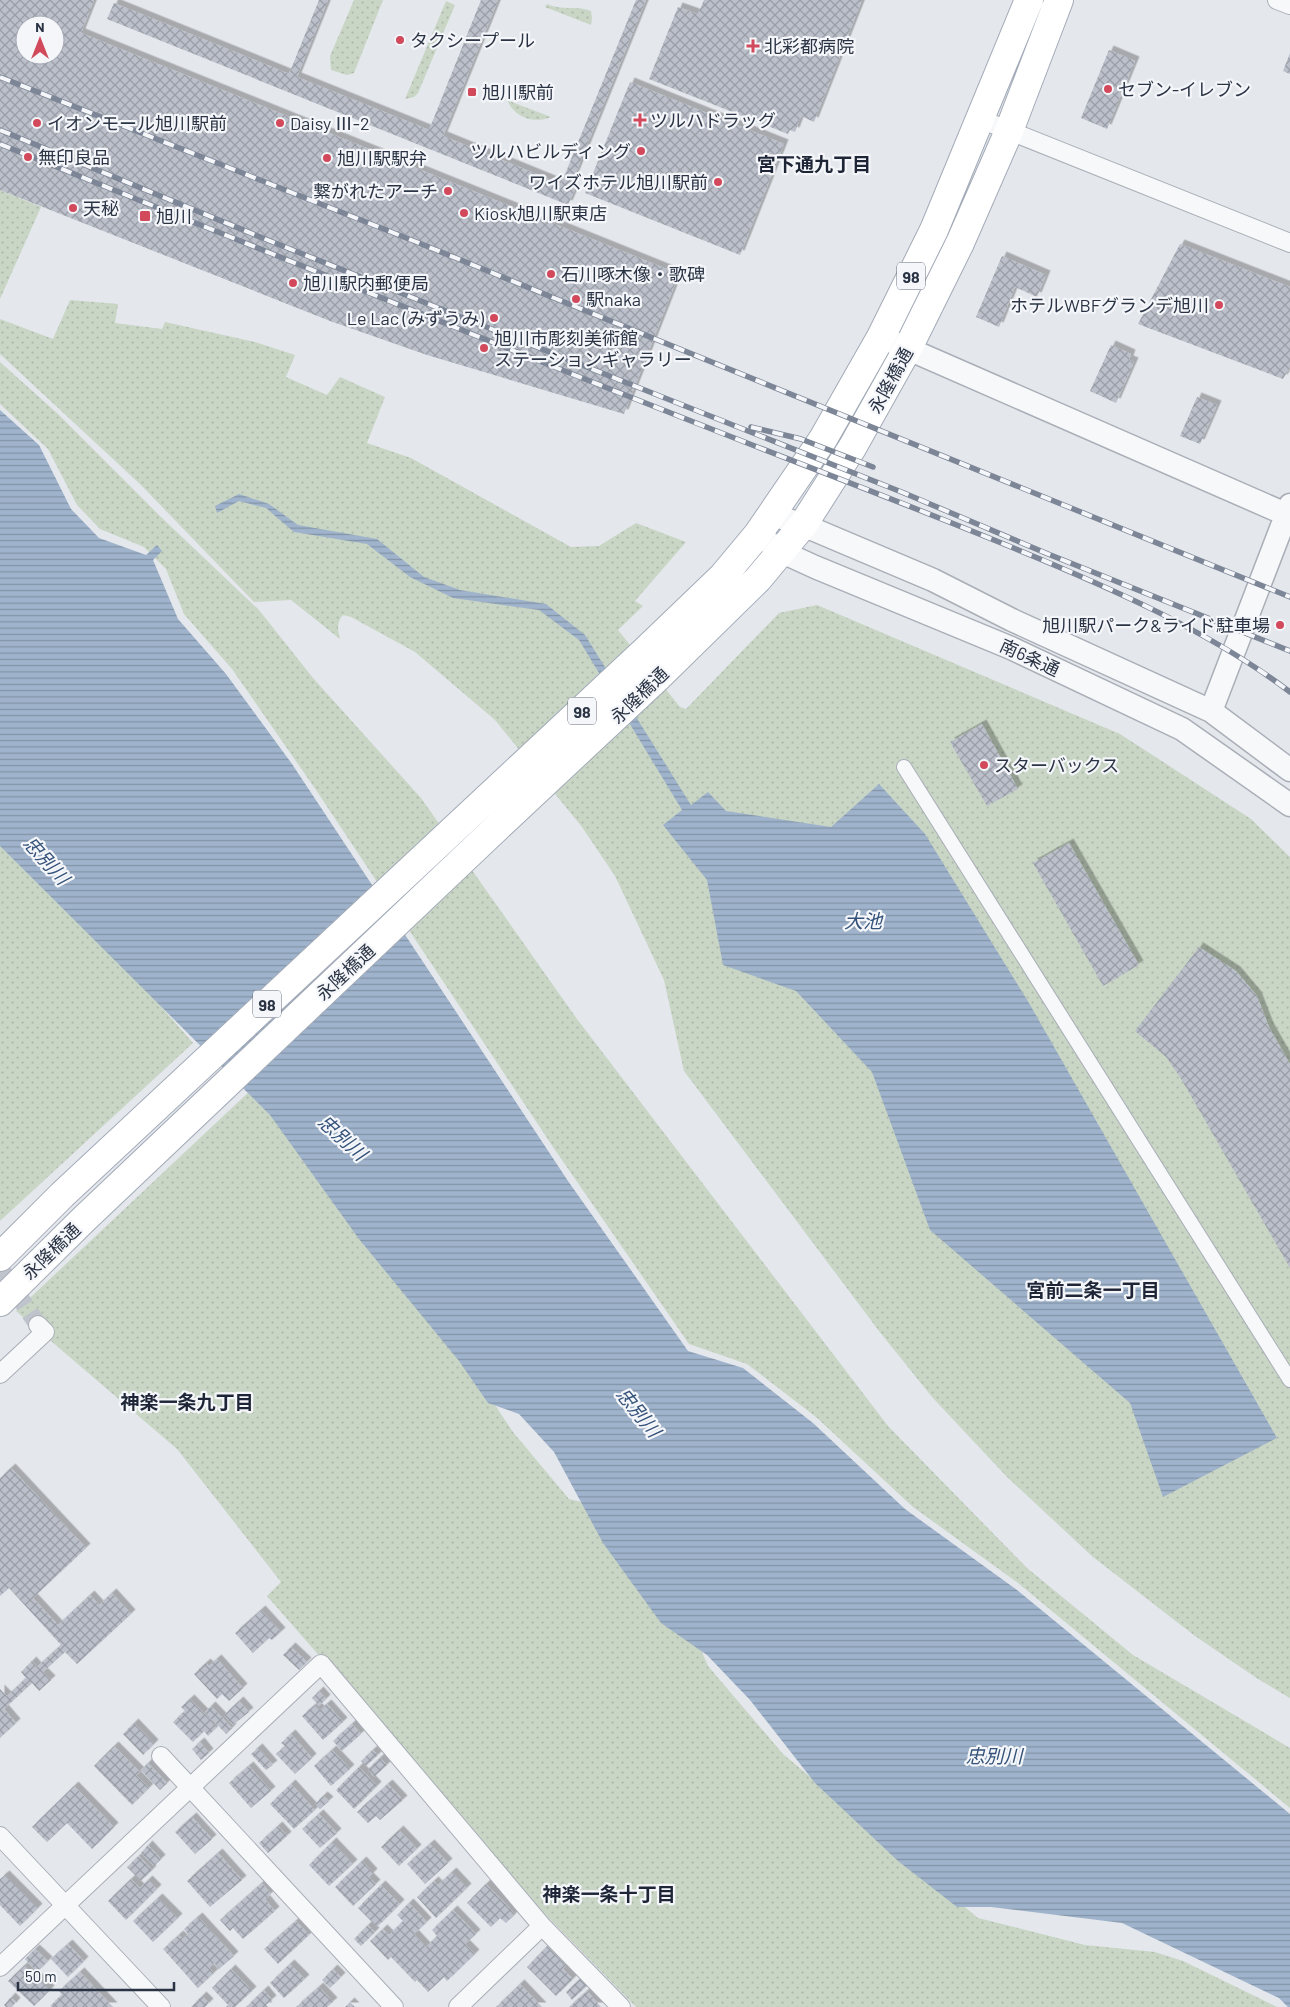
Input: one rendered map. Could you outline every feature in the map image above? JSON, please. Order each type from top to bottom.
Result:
[{"type":"main road","name":"永隆橋通","points":[[0,1256],[62,1195],[518,771],[723,576],[764,524],[823,440],[881,337],[934,230],[1029,0]]},
{"type":"main road","name":"永隆橋通","points":[[0,1302],[83,1220],[659,676],[758,578],[803,525],[852,448],[908,348],[960,243],[1009,131],[1059,0]]},
{"type":"street","points":[[1277,0],[1290,5]]},
{"type":"street","points":[[980,119],[1290,243]]},
{"type":"street","points":[[881,337],[1289,512],[1210,711]]},
{"type":"street","name":"南6条通","points":[[764,524],[803,525],[933,580],[1012,620],[1210,711],[1290,770]]},
{"type":"street","name":"南6条通","points":[[764,524],[780,551],[1012,648],[1182,729],[1290,805]]},
{"type":"street","points":[[904,767],[1290,1380]]},
{"type":"street","points":[[0,1374],[44,1332],[38,1325]]},
{"type":"street","points":[[0,1967],[321,1664],[542,1926],[621,2007]]},
{"type":"street","points":[[161,1756],[394,2007]]},
{"type":"street","points":[[0,1836],[161,2007]]},
{"type":"street","points":[[458,2007],[542,1926]]},
{"type":"green space","points":[[354,0],[383,0],[354,73],[347,75],[331,70],[330,56]]},
{"type":"green space","points":[[446,1],[455,5],[418,93],[414,97],[405,99]]},
{"type":"green space","points":[[547,4],[591,11],[591,25],[545,7]]},
{"type":"green space","points":[[507,100],[551,117],[538,120],[525,118],[510,106]]},
{"type":"green space","points":[[0,190],[41,207],[0,299]]},
{"type":"green space","points":[[70,300],[118,304],[115,323],[162,329],[165,322],[255,342],[295,355],[286,377],[327,395],[340,377],[385,397],[367,443],[411,458],[571,547],[599,546],[636,523],[686,542],[635,601],[643,606],[618,630],[680,707],[686,709],[779,613],[817,605],[1120,734],[1251,819],[1290,857],[1290,1698],[1258,1679],[1195,1636],[1093,1557],[1007,1477],[932,1397],[879,1331],[684,1071],[664,980],[615,876],[582,827],[495,720],[415,652],[351,617],[343,615],[339,621],[340,639],[291,600],[254,602],[141,485],[0,354],[0,319],[53,339]]},
{"type":"green space","points":[[0,362],[58,414],[161,517],[259,610],[313,678],[421,798],[577,1019],[888,1426],[1027,1568],[1133,1655],[1290,1748],[1290,1808],[1018,1583],[913,1507],[816,1417],[747,1364],[689,1344],[553,1147],[316,790],[232,669],[184,614],[166,569],[144,547],[100,529],[77,505],[48,449],[0,404]]},
{"type":"green space","points":[[0,838],[88,923],[193,1043],[0,1221]]},
{"type":"green space","points":[[252,1089],[462,1356],[513,1432],[569,1499],[611,1509],[664,1563],[708,1666],[783,1754],[978,1918],[1085,1945],[1155,1952],[1183,1961],[1277,2007],[636,2007],[545,1914],[267,1596],[281,1582],[177,1449],[16,1311]]},
{"type":"water","name":"忠別川","points":[[0,410],[39,445],[71,509],[99,538],[146,555],[157,545],[162,551],[153,560],[178,619],[226,674],[292,764],[568,1181],[688,1351],[743,1368],[813,1423],[905,1509],[1017,1590],[1290,1814],[1290,2007],[1279,1998],[1122,1923],[991,1907],[957,1907],[898,1861],[815,1783],[750,1700],[707,1655],[661,1623],[603,1543],[554,1452],[519,1414],[488,1403],[459,1361],[359,1239],[270,1115],[0,846]]},
{"type":"water","name":"大池","points":[[239,494],[269,504],[298,525],[377,539],[424,577],[460,590],[546,604],[585,635],[691,805],[708,792],[726,811],[831,827],[879,784],[925,834],[1029,1003],[1277,1438],[1163,1497],[1130,1403],[930,1230],[872,1072],[796,991],[723,965],[707,880],[663,825],[682,810],[579,640],[539,610],[453,598],[410,577],[367,544],[294,532],[266,508],[239,501],[217,513],[215,506]]},
{"type":"building","name":"旭川","points":[[0,0],[94,0],[81,33],[679,274],[624,414],[427,355],[330,321],[0,190]]},
{"type":"building","points":[[319,0],[328,0],[297,77],[429,130],[481,0],[498,0],[443,136],[561,184],[636,0],[646,0],[570,187],[575,189],[568,205],[107,19],[114,3],[289,74]]},
{"type":"building","name":"北彩都病院","points":[[704,0],[862,0],[814,122],[801,116],[795,132],[790,130],[788,134],[649,79],[678,7],[698,14]]},
{"type":"building","name":"セブン-イレブン","points":[[1109,50],[1135,61],[1107,129],[1081,118]]},
{"type":"building","points":[[1290,53],[1290,74],[1283,71]]},
{"type":"building","points":[[630,82],[784,144],[740,255],[585,193]]},
{"type":"building","name":"ホテルWBFグランデ旭川","points":[[1180,244],[1290,287],[1290,367],[1283,379],[1138,324]]},
{"type":"building","points":[[1002,256],[1046,275],[1037,297],[1015,287],[999,327],[976,317]]},
{"type":"building","points":[[1111,345],[1131,354],[1129,360],[1134,362],[1116,403],[1090,391]]},
{"type":"building","points":[[1197,397],[1217,405],[1200,444],[1180,436]]},
{"type":"building","name":"スターバックス","points":[[982,724],[1018,789],[987,806],[950,742]]},
{"type":"building","points":[[1069,843],[1139,965],[1103,986],[1033,863]]},
{"type":"building","points":[[1199,947],[1236,971],[1257,996],[1269,1027],[1290,1064],[1290,1268],[1180,1077],[1166,1057],[1135,1031]]},
{"type":"building","points":[[11,1468],[86,1548],[33,1598],[58,1625],[90,1595],[99,1605],[112,1593],[131,1614],[77,1664],[65,1652],[43,1672],[51,1680],[39,1691],[32,1683],[4,1709],[16,1723],[0,1738],[0,1689],[7,1696],[26,1678],[21,1672],[32,1661],[37,1667],[61,1645],[9,1588],[0,1596],[0,1478]]},
{"type":"building","points":[[261,1610],[281,1632],[272,1640],[269,1638],[253,1653],[235,1633]]},
{"type":"building","points":[[291,1647],[307,1662],[299,1670],[283,1655]]},
{"type":"building","points":[[217,1659],[243,1688],[229,1701],[222,1694],[217,1699],[194,1674],[206,1663],[209,1666]]},
{"type":"building","points":[[319,1691],[326,1699],[319,1706],[312,1698]]},
{"type":"building","points":[[190,1699],[217,1727],[208,1736],[204,1731],[193,1742],[173,1722],[185,1711],[181,1707]]},
{"type":"building","points":[[239,1701],[249,1712],[233,1725],[224,1715]]},
{"type":"building","points":[[327,1704],[343,1722],[323,1740],[302,1716],[315,1705],[320,1710]]},
{"type":"building","points":[[211,1706],[232,1728],[226,1734],[205,1712]]},
{"type":"building","points":[[134,1723],[154,1744],[143,1755],[123,1734]]},
{"type":"building","points":[[352,1724],[361,1734],[342,1751],[333,1741]]},
{"type":"building","points":[[291,1734],[312,1758],[295,1774],[276,1754],[285,1746],[281,1743]]},
{"type":"building","points":[[200,1742],[209,1753],[201,1760],[192,1749]]},
{"type":"building","points":[[114,1746],[140,1772],[136,1775],[149,1788],[132,1805],[94,1766]]},
{"type":"building","points":[[258,1748],[273,1765],[266,1770],[251,1754]]},
{"type":"building","points":[[332,1750],[350,1769],[331,1786],[314,1766]]},
{"type":"building","points":[[373,1750],[378,1755],[366,1766],[361,1761]]},
{"type":"building","points":[[380,1758],[387,1765],[374,1777],[368,1769]]},
{"type":"building","points":[[148,1763],[167,1783],[160,1790],[141,1770]]},
{"type":"building","points":[[249,1766],[271,1791],[251,1808],[229,1783]]},
{"type":"building","points":[[359,1767],[377,1786],[354,1809],[336,1790]]},
{"type":"building","points":[[291,1784],[315,1810],[294,1829],[270,1804]]},
{"type":"building","points":[[388,1784],[403,1800],[380,1820],[376,1816],[368,1823],[357,1812]]},
{"type":"building","points":[[74,1786],[114,1827],[92,1849],[67,1823],[47,1842],[32,1827]]},
{"type":"building","points":[[323,1796],[329,1801],[320,1809],[315,1804]]},
{"type":"building","points":[[319,1814],[337,1833],[320,1848],[302,1829]]},
{"type":"building","points":[[192,1817],[212,1839],[195,1854],[175,1832]]},
{"type":"building","points":[[278,1826],[287,1836],[268,1853],[259,1843]]},
{"type":"building","points":[[399,1830],[417,1849],[399,1866],[381,1847]]},
{"type":"building","points":[[332,1842],[353,1864],[329,1886],[309,1865]]},
{"type":"building","points":[[430,1844],[448,1863],[425,1884],[407,1864]]},
{"type":"building","points":[[148,1845],[161,1859],[154,1866],[141,1853]]},
{"type":"building","points":[[218,1853],[242,1880],[210,1907],[187,1881]]},
{"type":"building","points":[[139,1856],[152,1870],[141,1881],[127,1867]]},
{"type":"building","points":[[362,1861],[373,1873],[369,1877],[376,1884],[353,1906],[335,1887]]},
{"type":"building","points":[[452,1872],[467,1888],[436,1918],[417,1897],[434,1881],[438,1885]]},
{"type":"building","points":[[5,1875],[38,1908],[20,1926],[0,1905],[0,1879]]},
{"type":"building","points":[[131,1879],[140,1888],[148,1880],[157,1889],[126,1920],[108,1901]]},
{"type":"building","points":[[262,1883],[271,1894],[265,1899],[275,1911],[243,1939],[233,1928],[230,1931],[220,1920]]},
{"type":"building","points":[[486,1884],[515,1914],[506,1923],[500,1918],[491,1927],[467,1903]]},
{"type":"building","points":[[381,1885],[400,1904],[377,1927],[358,1908]]},
{"type":"building","points":[[158,1898],[178,1918],[153,1942],[133,1921]]},
{"type":"building","points":[[409,1903],[427,1922],[414,1934],[426,1947],[437,1936],[432,1930],[453,1910],[476,1934],[465,1944],[475,1954],[447,1981],[444,1977],[428,1992],[417,1980],[415,1982],[391,1957],[388,1960],[370,1941],[383,1929],[389,1935],[403,1921],[397,1915]]},
{"type":"building","points":[[198,1917],[234,1956],[219,1969],[214,1963],[209,1968],[214,1973],[198,1988],[163,1949],[179,1935],[183,1939],[188,1934],[184,1929]]},
{"type":"building","points":[[296,1921],[309,1935],[278,1964],[264,1949]]},
{"type":"building","points":[[368,1925],[375,1932],[361,1946],[354,1939]]},
{"type":"building","points":[[68,1944],[84,1961],[68,1977],[51,1959]]},
{"type":"building","points":[[547,1946],[566,1966],[563,1969],[573,1979],[556,1996],[527,1967]]},
{"type":"building","points":[[35,1949],[48,1961],[37,1972],[25,1959]]},
{"type":"building","points":[[290,1964],[305,1979],[284,1998],[270,1983]]},
{"type":"building","points":[[25,1965],[50,1990],[34,2006],[8,1981]]},
{"type":"building","points":[[231,1969],[252,1991],[235,2007],[226,2007],[228,2005],[212,1988]]},
{"type":"building","points":[[333,1969],[341,1977],[330,1988],[322,1980]]},
{"type":"building","points":[[80,1972],[113,2007],[50,2006],[62,1995],[59,1991]]},
{"type":"building","points":[[583,1976],[590,1983],[572,2000],[566,1992]]},
{"type":"building","points":[[520,1984],[542,2007],[496,2007]]},
{"type":"building","points":[[319,1987],[333,2002],[327,2007],[296,2007]]},
{"type":"building","points":[[264,1990],[272,2000],[266,2005],[268,2007],[246,2007]]},
{"type":"building","points":[[587,1991],[601,2007],[569,2007]]},
{"type":"building","points":[[202,1996],[209,2003],[205,2007],[191,2007]]},
{"type":"building","points":[[11,1997],[16,2002],[12,2007],[6,2007],[4,2005]]},
{"type":"building","points":[[350,2002],[355,2007],[345,2007]]},
{"type":"tunnel","points":[[0,1268],[38,1325]]},
{"type":"railway","points":[[0,77],[414,241],[1290,597]]},
{"type":"railway","points":[[0,130],[270,241],[904,493],[1048,554],[1290,651]]},
{"type":"railway","points":[[0,144],[665,411],[920,510],[1051,564],[1122,595],[1192,630],[1226,649],[1290,692]]},
{"type":"railway","points":[[751,427],[801,439],[873,467]]},
{"type":"place","name":"タクシープール","points":[[400,40]]},
{"type":"place","name":"北彩都病院","points":[[753,46]]},
{"type":"place","name":"セブン-イレブン","points":[[1108,89]]},
{"type":"place","name":"旭川駅前","points":[[472,92]]},
{"type":"place","name":"ツルハドラッグ","points":[[640,120]]},
{"type":"place","name":"イオンモール旭川駅前","points":[[37,123]]},
{"type":"place","name":"Daisy Ⅲ-2","points":[[280,123]]},
{"type":"place","name":"ツルハビルディング","points":[[641,151]]},
{"type":"place","name":"無印良品","points":[[28,157]]},
{"type":"place","name":"旭川駅駅弁","points":[[327,158]]},
{"type":"place","name":"ワイズホテル旭川駅前","points":[[718,182]]},
{"type":"place","name":"繋がれたアーチ","points":[[448,191]]},
{"type":"place","name":"天秘","points":[[73,208]]},
{"type":"place","name":"Kiosk旭川駅東店","points":[[464,213]]},
{"type":"place","name":"旭川","points":[[145,216]]},
{"type":"place","name":"石川啄木像・歌碑","points":[[551,274]]},
{"type":"place","name":"旭川駅内郵便局","points":[[293,283]]},
{"type":"place","name":"駅naka","points":[[576,299]]},
{"type":"place","name":"ホテルWBFグランデ旭川","points":[[1219,305]]},
{"type":"place","name":"Le Lac (みずうみ)","points":[[494,318]]},
{"type":"place","name":"旭川市彫刻美術館 ステーションギャラリー","points":[[484,348]]},
{"type":"place","name":"旭川駅パーク&ライド駐車場","points":[[1280,625]]},
{"type":"place","name":"スターバックス","points":[[984,765]]},
{"type":"district","name":"宮下通九丁目","points":[[814,163]]},
{"type":"district","name":"宮前二条一丁目","points":[[1093,1289]]},
{"type":"district","name":"神楽一条九丁目","points":[[187,1401]]},
{"type":"district","name":"神楽一条十丁目","points":[[609,1893]]}]
